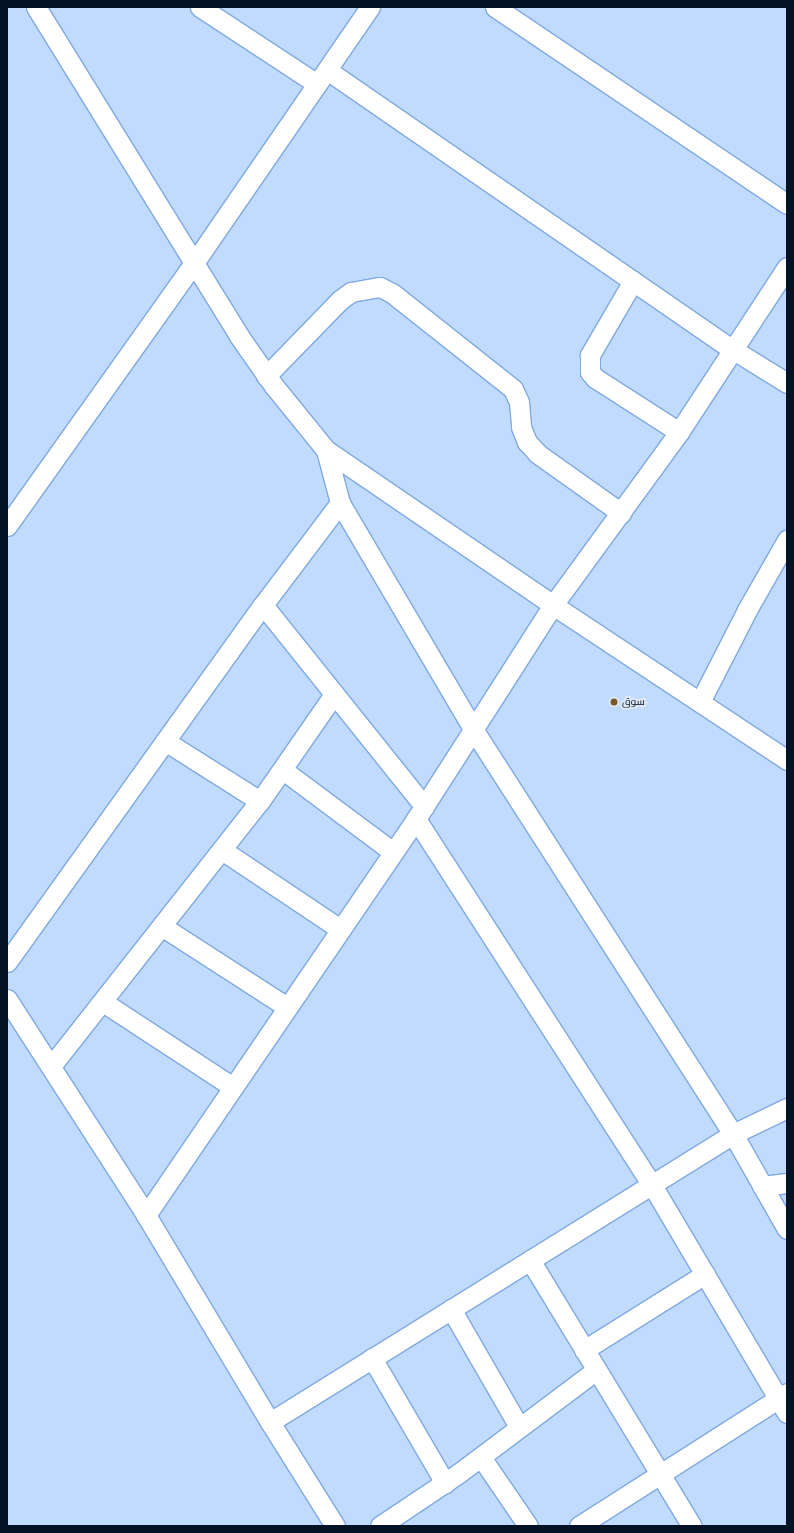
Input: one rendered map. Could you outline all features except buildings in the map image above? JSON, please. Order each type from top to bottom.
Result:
[{"type":"street","points":[[36,7],[194,263],[266,376],[326,450],[553,606],[787,760]]},
{"type":"street","points":[[200,7],[322,77],[633,281],[732,349],[787,383]]},
{"type":"street","points":[[7,526],[194,263],[370,7]]},
{"type":"street","points":[[495,7],[787,204]]},
{"type":"street","points":[[146,1215],[420,812],[553,606],[679,432],[787,267]]},
{"type":"street","points":[[633,281],[590,355],[590,372],[595,378],[679,432]]},
{"type":"street","points":[[266,376],[340,300],[351,292],[380,287],[404,302],[513,389],[520,402],[521,427],[528,442],[538,454],[621,513]]},
{"type":"street","points":[[326,450],[340,503],[473,729],[732,1134],[787,1229]]},
{"type":"street","points":[[7,962],[263,605],[340,503]]},
{"type":"street","points":[[700,702],[747,610],[787,540]]},
{"type":"street","points":[[263,605],[334,694],[420,812],[652,1184],[705,1274],[784,1401],[660,1474],[579,1526]]},
{"type":"street","points":[[52,1065],[260,801],[283,770],[334,694]]},
{"type":"street","points":[[165,742],[260,801]]},
{"type":"street","points":[[283,770],[393,852]]},
{"type":"street","points":[[222,850],[340,929]]},
{"type":"street","points":[[163,926],[287,1007]]},
{"type":"street","points":[[7,999],[52,1065],[146,1215],[270,1422],[335,1526]]},
{"type":"street","points":[[103,1002],[233,1087]]},
{"type":"street","points":[[270,1422],[732,1134],[787,1108]]},
{"type":"street","points":[[762,1186],[787,1183]]},
{"type":"street","points":[[530,1260],[692,1526]]},
{"type":"street","points":[[584,1350],[705,1274]]},
{"type":"street","points":[[451,1310],[519,1427]]},
{"type":"street","points":[[372,1358],[445,1483]]},
{"type":"street","points":[[380,1526],[481,1457],[596,1370]]},
{"type":"street","points":[[481,1457],[528,1526]]},
{"type":"place","name":"سوق","points":[[614,702]]}]
